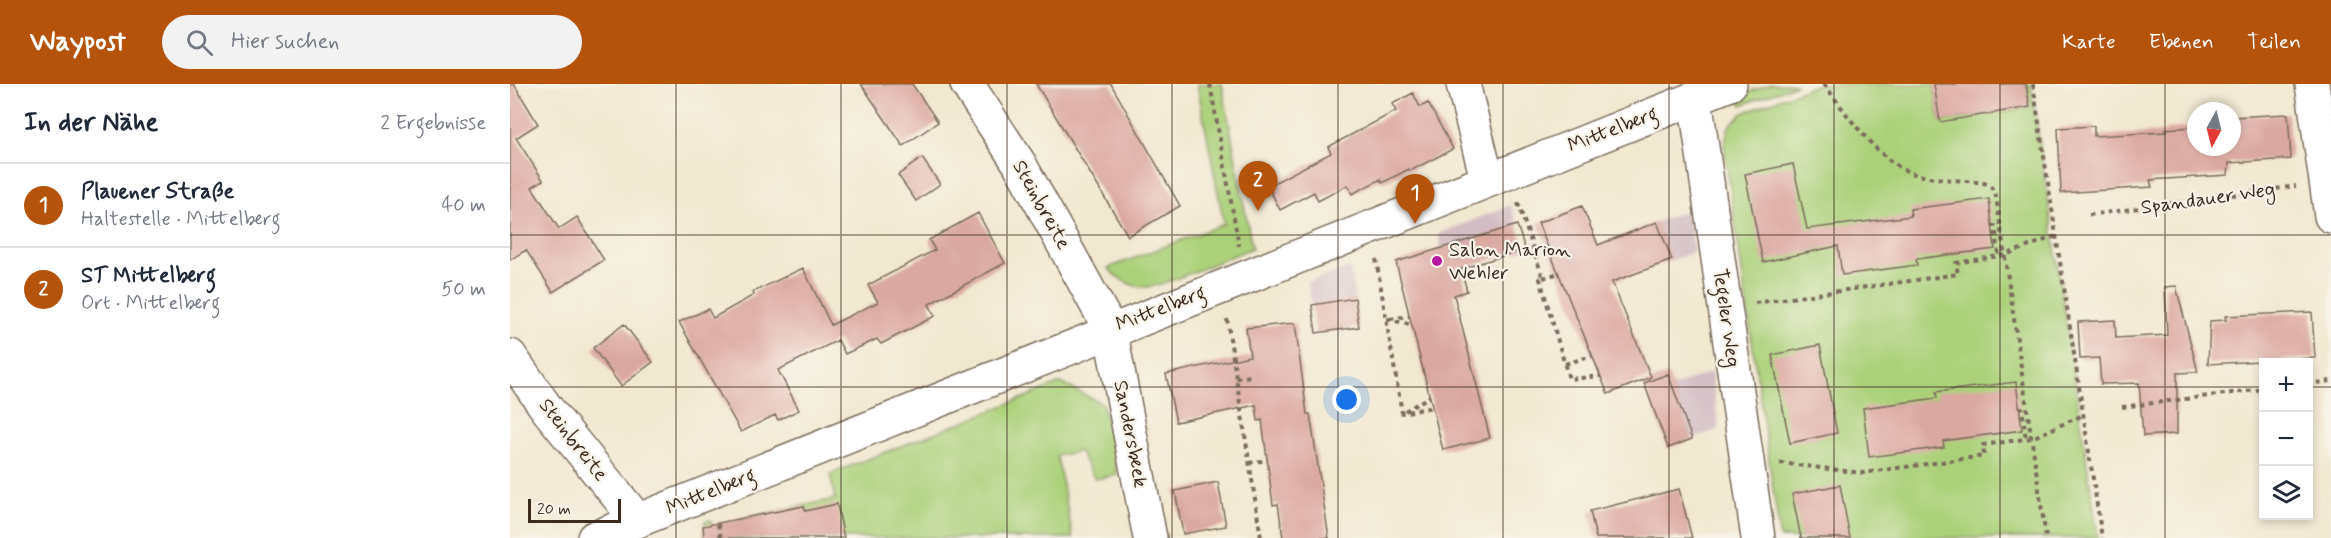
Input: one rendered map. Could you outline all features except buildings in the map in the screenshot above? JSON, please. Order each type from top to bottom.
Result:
[{"type":"street","name":"Steinbreite","points":[[967,84],[1019,163],[1110,329]]},
{"type":"street","points":[[1464,84],[1498,175]]},
{"type":"street","name":"Mittelberg","points":[[594,538],[1110,329],[1730,84]]},
{"type":"street","points":[[2312,84],[2331,216]]},
{"type":"street","name":"Tegeler Weg","points":[[1695,98],[1758,538]]},
{"type":"street","name":"Sandersbeek","points":[[1110,329],[1150,538]]},
{"type":"street","name":"Steinbreite","points":[[510,356],[547,409],[638,521]]},
{"type":"path","points":[[1210,84],[1233,281],[1236,378],[1261,538]]},
{"type":"path","points":[[1824,84],[1885,158],[1915,174],[1990,185],[1996,196],[2029,439],[2046,538]]},
{"type":"path","points":[[2033,84],[2102,538]]},
{"type":"path","points":[[1498,175],[1543,278]]},
{"type":"path","name":"Spandauer Weg","points":[[2089,215],[2326,182]]},
{"type":"path","points":[[1371,226],[1402,412]]},
{"type":"path","points":[[1992,226],[1995,226],[1999,256]]},
{"type":"path","points":[[1760,303],[1958,274],[1956,263],[2005,255],[2056,236]]},
{"type":"path","points":[[1559,273],[1540,279],[1569,379],[1601,376]]},
{"type":"path","points":[[1387,319],[1409,316]]},
{"type":"path","points":[[1387,319],[1412,326]]},
{"type":"path","points":[[1565,364],[1592,356]]},
{"type":"path","points":[[1236,378],[1252,376]]},
{"type":"path","points":[[2313,383],[2331,381]]},
{"type":"path","points":[[2122,407],[2259,390]]},
{"type":"path","points":[[1402,412],[1430,396]]},
{"type":"path","points":[[1402,412],[1433,408]]},
{"type":"path","points":[[2019,408],[2022,408],[2029,439]]},
{"type":"path","points":[[1747,459],[1862,473],[1984,456],[1983,445],[2029,439],[2083,415]]},
{"type":"path","points":[[1249,463],[1268,460]]},
{"type":"shaded area","points":[[1511,205],[1525,249],[1441,249],[1438,234]]},
{"type":"shaded area","points":[[1688,210],[1694,252],[1645,270],[1631,232]]},
{"type":"shaded area","points":[[1350,268],[1359,327],[1316,333],[1308,282]]},
{"type":"shaded area","points":[[1711,372],[1719,429],[1668,448],[1672,387]]},
{"type":"green space","points":[[1197,84],[1222,84],[1252,248],[1167,282],[1145,287],[1134,286],[1120,279],[1108,268],[1224,224]]},
{"type":"green space","points":[[1771,84],[1797,84],[1742,105],[1738,96]]},
{"type":"green space","points":[[1818,84],[1934,84],[1940,122],[2030,107],[2026,84],[2031,84],[2098,538],[1780,538],[1724,145],[1729,126],[1743,113]]},
{"type":"green space","points":[[1061,383],[1103,404],[1117,475],[1095,479],[1079,451],[1057,456],[1073,538],[704,538],[705,521],[711,520],[714,534],[739,519],[835,499],[830,474]]},
{"type":"place","name":"ST Mittelberg","points":[[1258,211]]},
{"type":"place","name":"Plauener Straße","points":[[1415,224]]},
{"type":"place","name":"Salon Marion Wehler","points":[[1437,261]]}]
